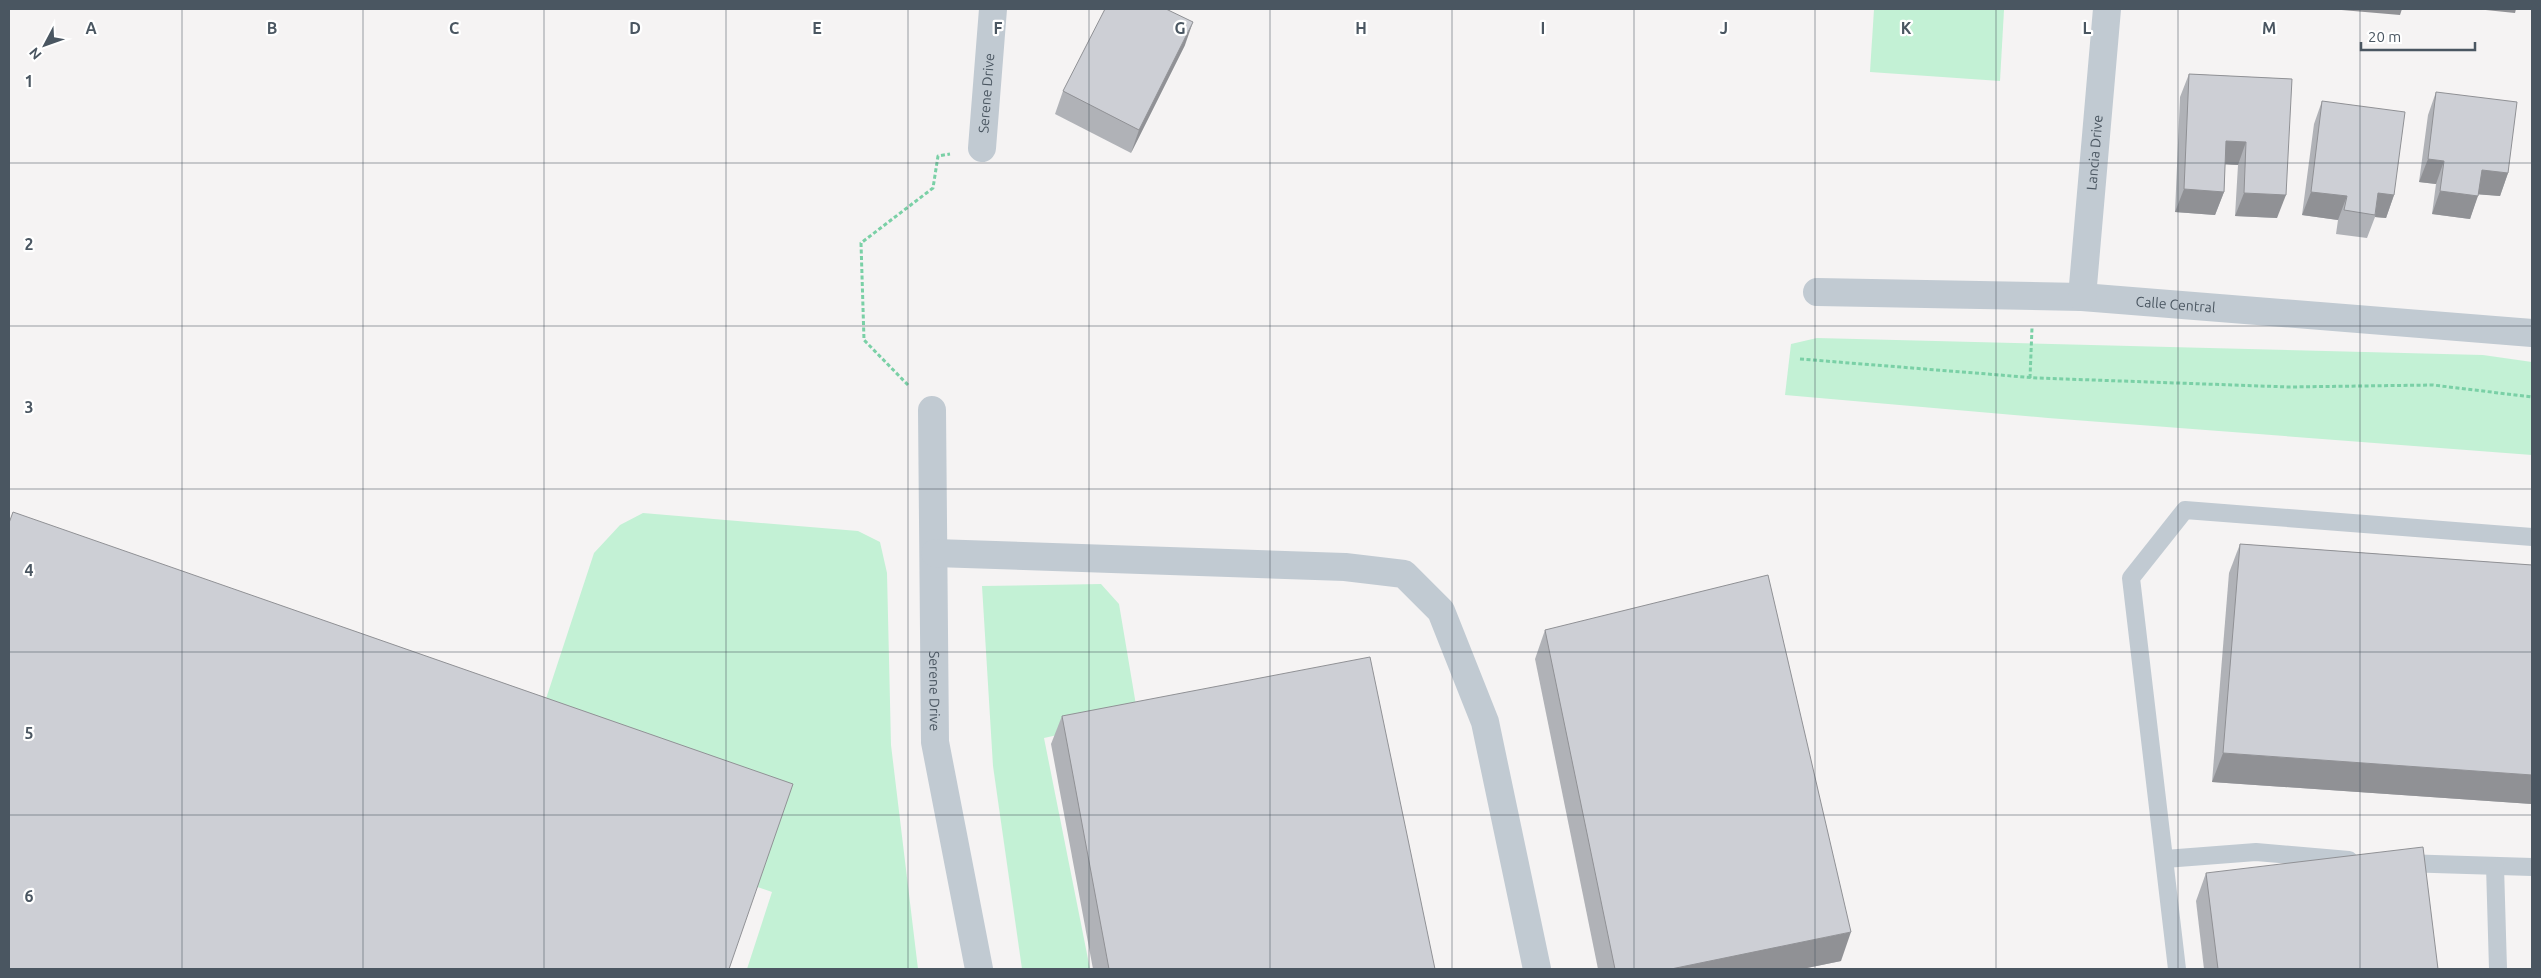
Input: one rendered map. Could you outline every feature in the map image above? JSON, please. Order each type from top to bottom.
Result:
[{"type":"street","name":"Serene Drive","points":[[982,148],[992,9]]},
{"type":"street","name":"Lancia Drive","points":[[2082,297],[2107,9]]},
{"type":"street","name":"Calle Central","points":[[1817,292],[2082,297],[2532,333]]},
{"type":"street","name":"Serene Drive","points":[[932,410],[932,490],[935,553],[935,742],[979,969]]},
{"type":"street","points":[[935,553],[1345,567],[1404,574],[1441,611],[1485,722],[1537,969]]},
{"type":"lane","points":[[2177,969],[2131,578],[2185,510],[2532,537]]},
{"type":"lane","points":[[2165,859],[2256,852],[2367,862]]},
{"type":"lane","points":[[2387,862],[2532,867]]},
{"type":"lane","points":[[2495,866],[2498,969]]},
{"type":"path","points":[[932,410],[864,340],[861,244],[933,188],[938,156],[982,148]]},
{"type":"path","points":[[2030,378],[2034,296]]},
{"type":"path","points":[[1800,358],[2030,378],[2289,387],[2433,385],[2532,397]]},
{"type":"green space","points":[[1874,9],[2004,10],[2000,81],[1870,72]]},
{"type":"green space","points":[[1817,338],[2483,355],[2532,362],[2532,455],[2048,418],[1785,395],[1791,344]]},
{"type":"green space","points":[[643,513],[858,531],[880,542],[887,573],[891,745],[918,969],[747,969],[772,892],[512,802],[594,553],[620,525]]},
{"type":"green space","points":[[1101,584],[1119,604],[1138,717],[1044,738],[1090,969],[1022,969],[993,766],[982,586]]},
{"type":"building","points":[[1105,9],[1166,9],[1193,22],[1139,130],[1063,91]]},
{"type":"building","points":[[2189,74],[2292,79],[2286,195],[2244,193],[2246,142],[2226,141],[2224,192],[2184,189]]},
{"type":"building","points":[[2436,92],[2517,102],[2508,173],[2482,170],[2478,196],[2440,191],[2444,161],[2428,159]]},
{"type":"building","points":[[2322,101],[2405,112],[2394,195],[2378,193],[2375,215],[2344,210],[2347,196],[2311,192]]},
{"type":"building","points":[[13,512],[793,784],[729,969],[9,969],[9,523]]},
{"type":"building","points":[[2240,544],[2532,565],[2532,775],[2223,753]]},
{"type":"building","points":[[1768,575],[1851,932],[1671,969],[1615,969],[1545,630]]},
{"type":"building","points":[[1370,657],[1435,969],[1109,969],[1062,716]]},
{"type":"building","points":[[2423,847],[2438,969],[2218,969],[2206,873]]}]
